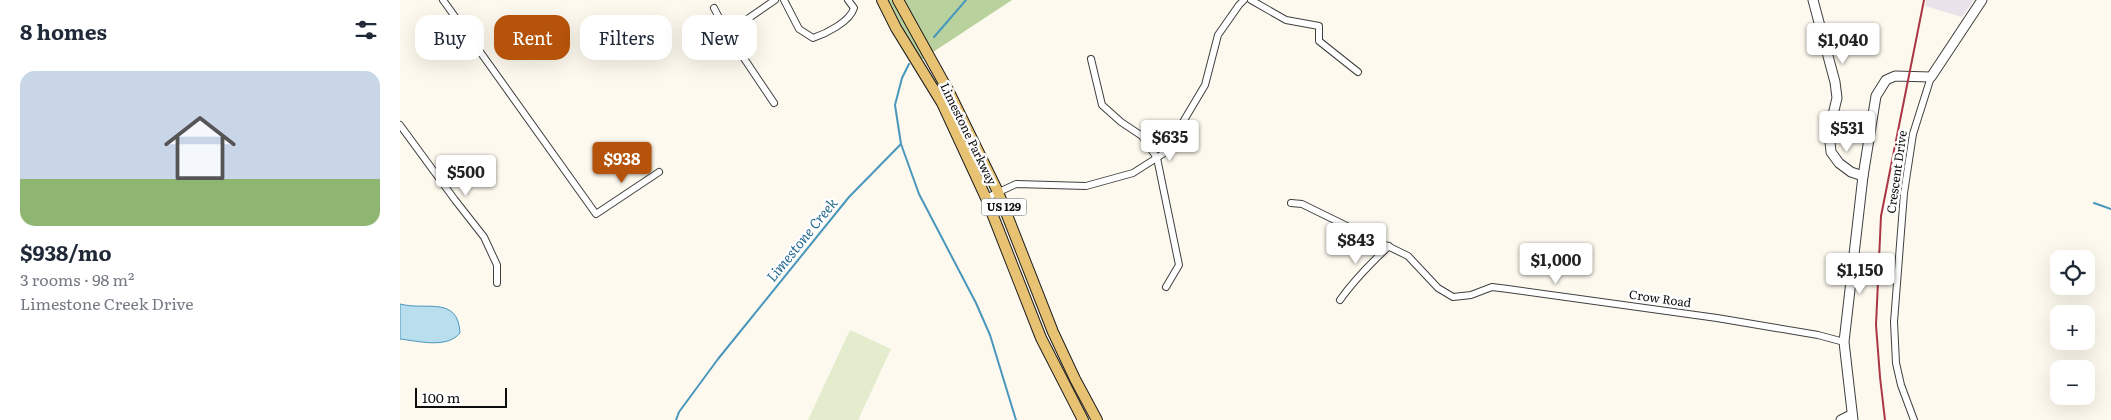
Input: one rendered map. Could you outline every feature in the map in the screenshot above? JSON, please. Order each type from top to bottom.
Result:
[{"type":"main road","name":"Limestone Parkway","points":[[882,0],[896,28],[942,103],[986,198],[1041,338],[1083,420]]},
{"type":"main road","name":"Limestone Parkway","points":[[898,0],[950,94],[998,192],[1052,332],[1097,420]]},
{"type":"street","points":[[443,0],[596,214],[659,172]]},
{"type":"street","points":[[753,15],[775,0]]},
{"type":"street","points":[[784,0],[800,30],[813,38],[850,17],[854,8],[848,0]]},
{"type":"street","points":[[986,198],[1016,184],[1086,186],[1132,173],[1170,150],[1180,127],[1206,85],[1218,35],[1238,5],[1244,0]]},
{"type":"street","points":[[1251,0],[1286,20],[1319,26],[1319,41],[1358,72]]},
{"type":"street","points":[[1813,0],[1835,82],[1837,98],[1829,131],[1831,152],[1839,163],[1851,172],[1863,176]]},
{"type":"street","points":[[1841,420],[1852,418],[1844,342],[1863,176],[1876,96],[1886,80],[1895,76],[1930,76],[1982,0]]},
{"type":"street","points":[[714,8],[718,15]]},
{"type":"street","points":[[1091,59],[1102,105],[1121,122],[1142,136],[1157,158],[1179,265],[1166,287]]},
{"type":"street","points":[[745,60],[774,103]]},
{"type":"street","name":"Crescent Drive","points":[[1914,420],[1901,385],[1896,363],[1894,322],[1904,193],[1913,134],[1930,76]]},
{"type":"street","points":[[400,124],[454,200],[484,236],[497,265],[497,283]]},
{"type":"street","name":"Crow Road","points":[[1291,203],[1302,204],[1408,256],[1438,288],[1453,297],[1471,295],[1492,287],[1717,318],[1818,335],[1844,342]]},
{"type":"street","points":[[1340,300],[1355,279],[1365,272],[1389,246]]},
{"type":"shaded area","points":[[1926,0],[1974,0],[1962,17],[1925,6]]},
{"type":"green space","points":[[883,0],[1012,0],[921,60]]},
{"type":"green space","points":[[850,330],[891,349],[858,420],[808,420]]},
{"type":"water","points":[[400,304],[447,309],[453,313],[458,321],[460,333],[448,341],[432,343],[400,339]]},
{"type":"waterway","name":"Limestone Creek","points":[[934,37],[966,0]]},
{"type":"waterway","points":[[909,64],[902,78],[895,105],[901,144],[919,194],[976,303],[990,335],[1016,420]]},
{"type":"waterway","name":"Limestone Creek","points":[[676,420],[679,412],[718,359],[849,197],[901,144]]},
{"type":"waterway","points":[[2094,203],[2111,209]]},
{"type":"railway","points":[[1885,420],[1876,325],[1881,216],[1924,0]]}]
